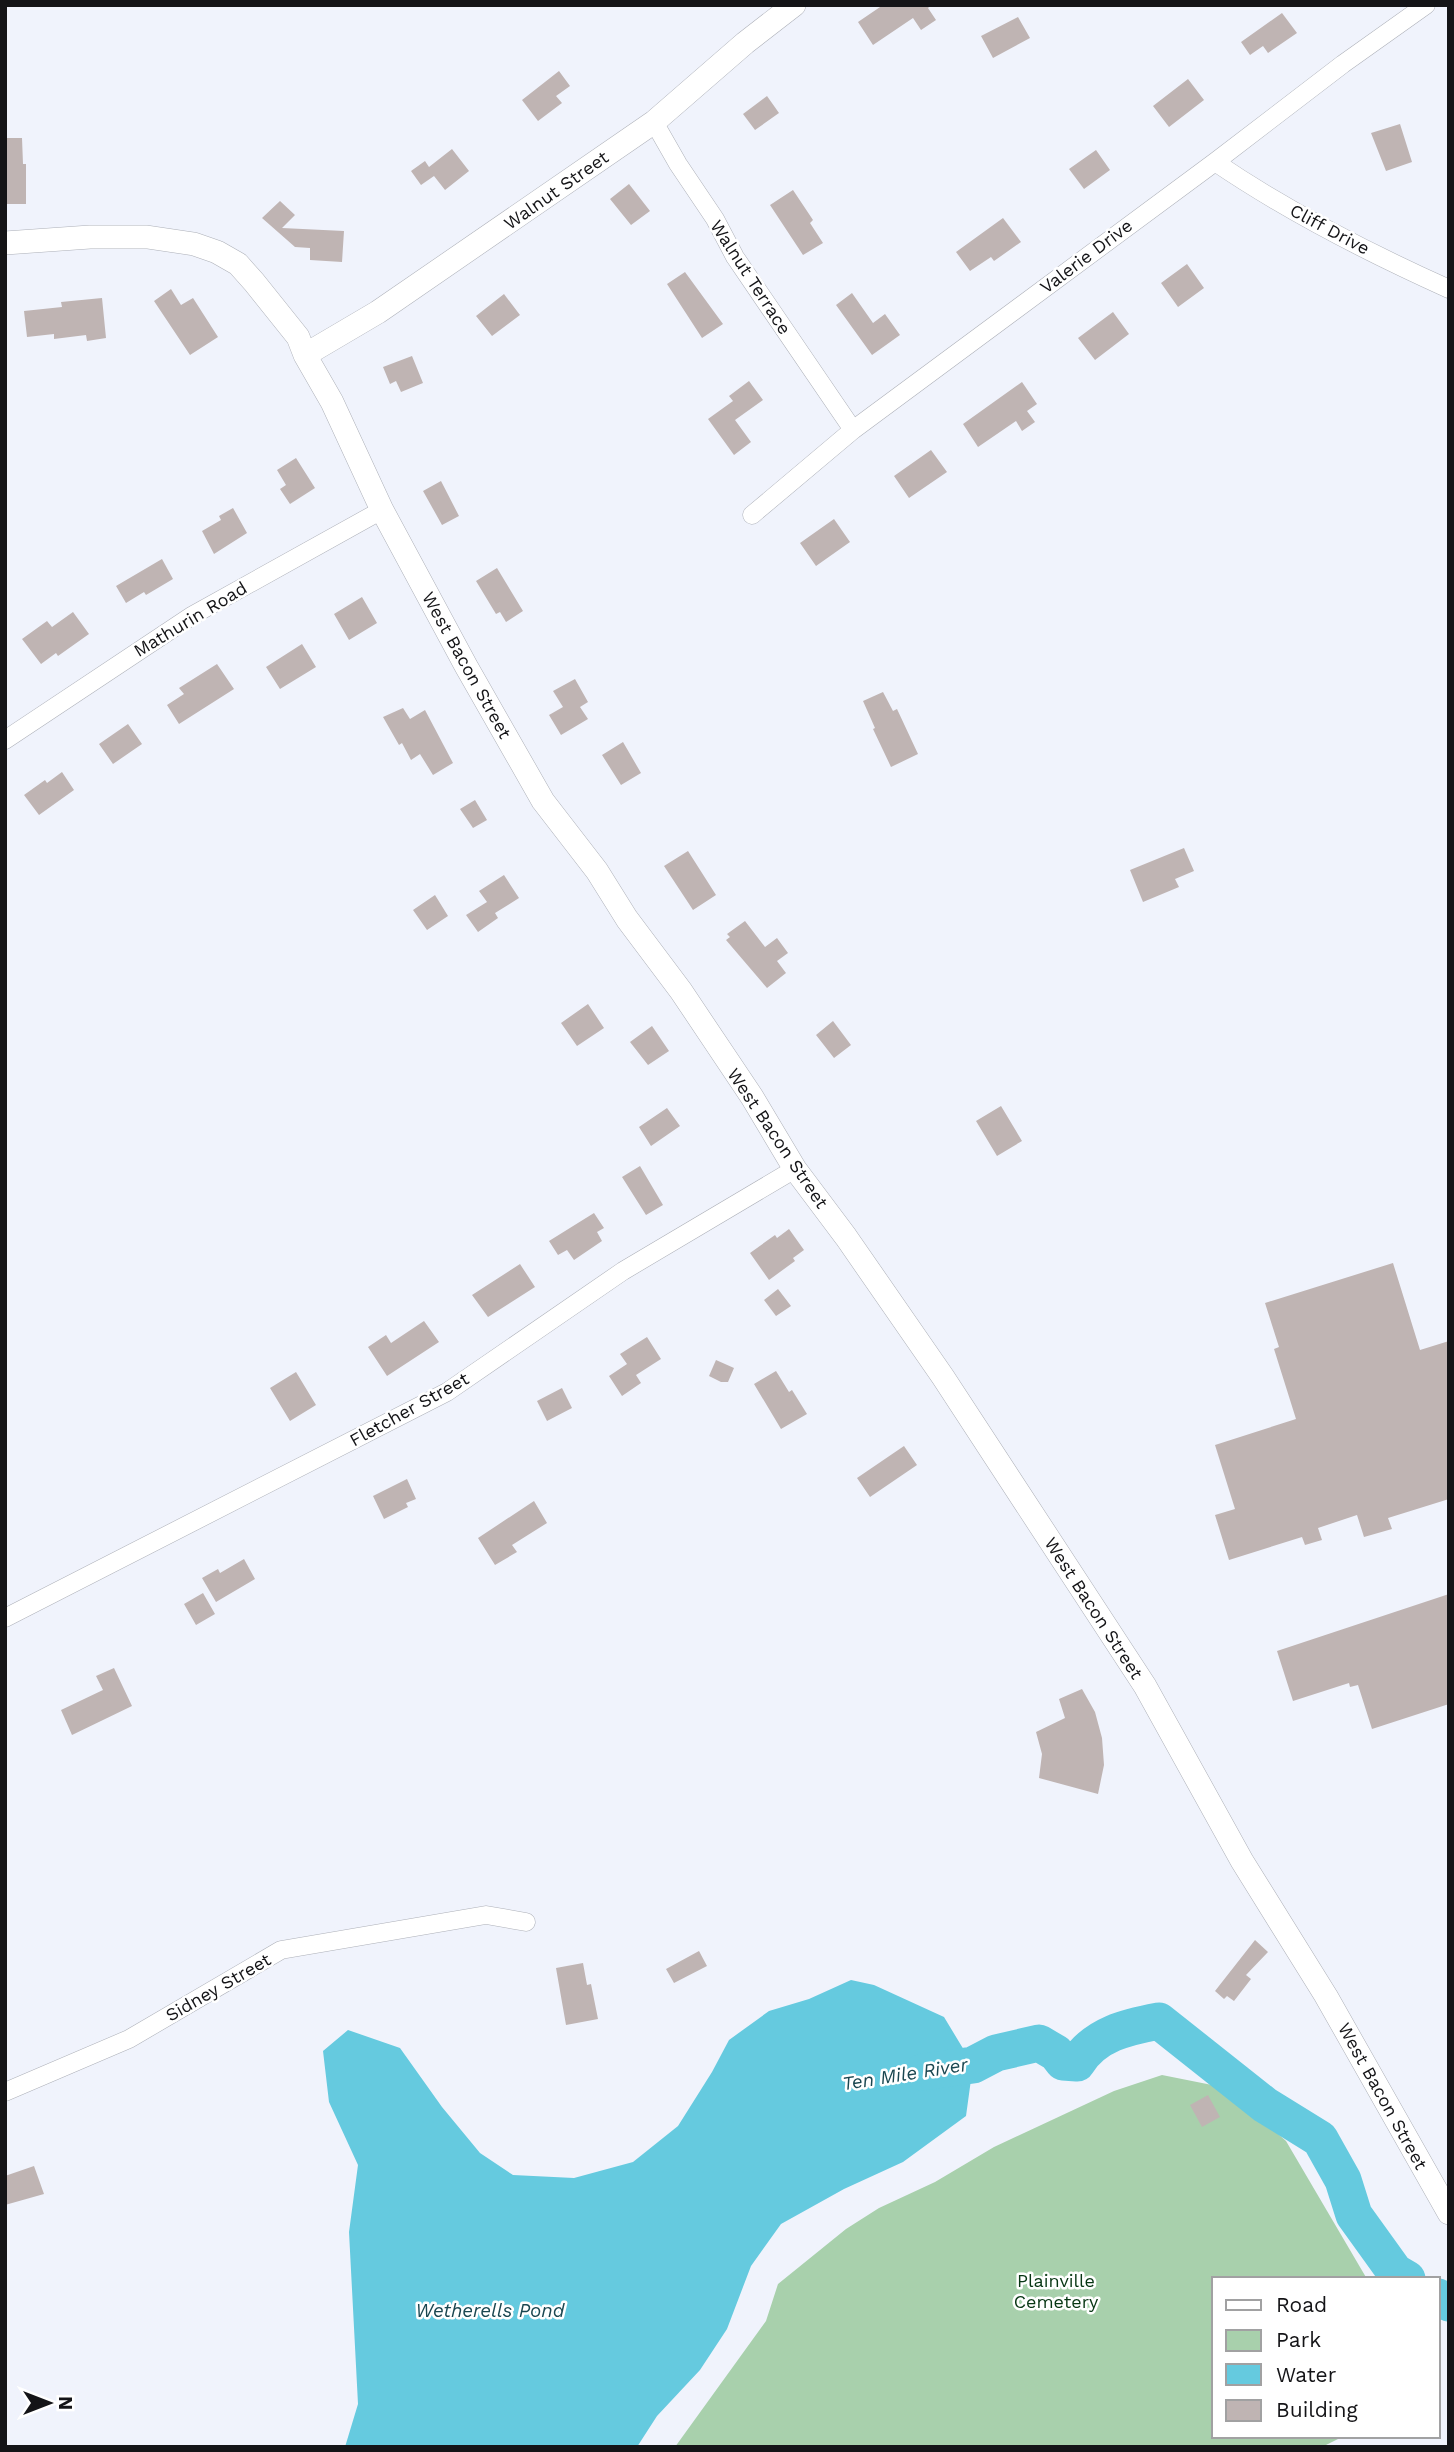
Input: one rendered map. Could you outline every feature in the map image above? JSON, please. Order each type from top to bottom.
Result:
[{"type":"street","name":"Walnut Street","points":[[305,355],[378,312],[654,122],[745,43],[794,5]]},
{"type":"street","name":"Valerie Drive","points":[[752,515],[853,430],[1426,5]]},
{"type":"street","name":"Walnut Terrace","points":[[654,122],[715,219],[735,257],[853,430]]},
{"type":"street","name":"Cliff Drive","points":[[1216,162],[1259,192],[1449,289]]},
{"type":"street","name":"West Bacon Street","points":[[5,243],[90,237],[147,237],[194,244],[218,252],[238,264],[298,337],[305,355],[332,402],[382,510],[543,801],[597,871],[627,919],[681,991],[752,1097],[795,1169],[854,1248],[943,1377],[1145,1686],[1242,1861],[1326,1996],[1449,2213]]},
{"type":"street","name":"Mathurin Road","points":[[5,740],[192,615],[382,510]]},
{"type":"street","name":"Fletcher Street","points":[[5,1618],[447,1392],[623,1270],[795,1169]]},
{"type":"street","name":"Sidney Street","points":[[5,2092],[129,2039],[281,1950],[486,1915],[526,1922]]},
{"type":"green space","name":"Plainville Cemetery","points":[[1162,2075],[1227,2088],[1286,2141],[1366,2277],[1212,2277],[1212,2438],[1340,2438],[1322,2447],[675,2447],[766,2321],[778,2284],[846,2229],[879,2208],[935,2182],[994,2147],[1114,2091]]},
{"type":"water","name":"Wetherells Pond","points":[[851,1980],[874,1985],[944,2017],[973,2065],[966,2116],[903,2162],[844,2189],[781,2224],[751,2266],[727,2329],[700,2370],[657,2416],[637,2447],[345,2447],[358,2404],[349,2232],[358,2165],[329,2102],[323,2051],[348,2030],[400,2048],[442,2107],[480,2153],[513,2175],[574,2178],[633,2162],[678,2126],[729,2040],[769,2011],[809,1999]]},
{"type":"building","points":[[883,5],[931,5],[928,8],[936,20],[921,30],[913,18],[873,45],[858,22]]},
{"type":"building","points":[[1282,13],[1297,33],[1268,53],[1263,46],[1250,55],[1241,42]]},
{"type":"building","points":[[1018,17],[1030,38],[993,58],[981,36]]},
{"type":"building","points":[[559,71],[570,86],[556,96],[562,103],[538,121],[522,100]]},
{"type":"building","points":[[1188,79],[1204,100],[1169,127],[1153,106]]},
{"type":"building","points":[[767,96],[779,113],[755,130],[743,114]]},
{"type":"building","points":[[1400,124],[1412,162],[1386,171],[1371,133]]},
{"type":"building","points":[[5,138],[22,138],[23,164],[26,164],[26,204],[5,204]]},
{"type":"building","points":[[452,149],[469,171],[445,190],[434,176],[421,185],[411,171],[425,161],[429,167]]},
{"type":"building","points":[[1096,150],[1110,170],[1084,189],[1069,169]]},
{"type":"building","points":[[629,184],[650,211],[631,225],[610,199]]},
{"type":"building","points":[[793,190],[813,220],[810,223],[823,243],[803,255],[770,205]]},
{"type":"building","points":[[280,201],[295,215],[282,228],[344,231],[342,262],[310,260],[310,248],[295,247],[262,218]]},
{"type":"building","points":[[1003,218],[1021,242],[994,261],[991,257],[970,271],[956,252]]},
{"type":"building","points":[[1187,264],[1204,288],[1178,307],[1161,283]]},
{"type":"building","points":[[685,272],[723,324],[702,338],[667,284]]},
{"type":"building","points":[[171,289],[181,305],[193,298],[218,337],[190,355],[154,301]]},
{"type":"building","points":[[852,293],[873,323],[885,314],[900,335],[872,355],[836,305]]},
{"type":"building","points":[[504,294],[520,315],[492,336],[476,316]]},
{"type":"building","points":[[102,298],[106,338],[87,341],[86,335],[54,339],[54,334],[27,337],[24,311],[62,307],[61,302]]},
{"type":"building","points":[[1113,312],[1129,334],[1095,360],[1078,338]]},
{"type":"building","points":[[412,356],[423,383],[401,392],[396,381],[390,384],[383,367]]},
{"type":"building","points":[[749,381],[763,400],[735,420],[751,442],[734,455],[708,419],[733,401],[729,396]]},
{"type":"building","points":[[1022,382],[1037,404],[1027,411],[1035,422],[1022,431],[1016,421],[978,447],[963,424]]},
{"type":"building","points":[[931,450],[947,472],[909,498],[894,476]]},
{"type":"building","points":[[296,458],[315,488],[290,504],[280,489],[286,485],[277,470]]},
{"type":"building","points":[[441,481],[459,516],[442,525],[423,491]]},
{"type":"building","points":[[233,508],[247,533],[214,554],[202,531],[221,520],[219,516]]},
{"type":"building","points":[[834,519],[850,542],[816,566],[800,543]]},
{"type":"building","points":[[162,559],[173,579],[126,603],[116,586]]},
{"type":"building","points":[[497,568],[523,611],[506,622],[500,612],[496,614],[476,581]]},
{"type":"building","points":[[362,597],[377,623],[349,640],[334,614]]},
{"type":"building","points":[[73,612],[89,634],[58,656],[56,653],[41,664],[22,639],[47,621],[52,627]]},
{"type":"building","points":[[302,644],[316,667],[280,689],[266,667]]},
{"type":"building","points":[[217,664],[234,689],[179,724],[167,705],[184,694],[179,688]]},
{"type":"building","points":[[575,679],[588,702],[580,707],[588,719],[561,735],[549,715],[563,707],[553,691]]},
{"type":"building","points":[[883,692],[893,711],[897,709],[918,754],[891,767],[863,701]]},
{"type":"building","points":[[403,708],[410,719],[425,710],[453,763],[433,775],[420,754],[411,760],[383,717]]},
{"type":"building","points":[[128,724],[142,744],[113,764],[99,744]]},
{"type":"building","points":[[623,742],[641,773],[621,785],[602,755]]},
{"type":"building","points":[[62,772],[74,790],[39,815],[24,795]]},
{"type":"building","points":[[475,800],[487,820],[473,828],[460,809]]},
{"type":"building","points":[[1184,848],[1194,871],[1175,879],[1179,887],[1143,902],[1130,870]]},
{"type":"building","points":[[688,851],[716,895],[693,910],[664,866]]},
{"type":"building","points":[[504,875],[519,898],[495,913],[498,918],[478,932],[466,915],[487,902],[479,891]]},
{"type":"building","points":[[435,895],[448,916],[427,930],[413,910]]},
{"type":"building","points":[[745,921],[765,947],[777,938],[788,953],[777,961],[786,973],[767,988],[726,940],[730,937],[727,934]]},
{"type":"building","points":[[588,1004],[604,1028],[577,1046],[561,1023]]},
{"type":"building","points":[[833,1021],[851,1045],[834,1058],[816,1035]]},
{"type":"building","points":[[652,1026],[669,1051],[648,1065],[630,1042]]},
{"type":"building","points":[[1001,1106],[1022,1141],[997,1156],[976,1121]]},
{"type":"building","points":[[667,1108],[680,1126],[651,1146],[639,1127]]},
{"type":"building","points":[[640,1166],[663,1205],[646,1215],[622,1177]]},
{"type":"building","points":[[594,1213],[604,1228],[597,1232],[602,1241],[574,1260],[567,1250],[558,1255],[549,1241]]},
{"type":"building","points":[[789,1229],[804,1250],[793,1258],[795,1261],[769,1280],[750,1253],[775,1235],[777,1238]]},
{"type":"building","points":[[1393,1263],[1420,1350],[1449,1341],[1449,1499],[1388,1518],[1392,1529],[1364,1537],[1357,1515],[1318,1528],[1322,1540],[1305,1545],[1302,1537],[1229,1560],[1215,1515],[1235,1509],[1215,1445],[1296,1419],[1274,1349],[1279,1347],[1265,1303]]},
{"type":"building","points":[[520,1264],[535,1287],[488,1317],[472,1295]]},
{"type":"building","points":[[778,1289],[791,1306],[776,1316],[764,1300]]},
{"type":"building","points":[[424,1321],[439,1342],[387,1376],[368,1347],[386,1335],[391,1343]]},
{"type":"building","points":[[647,1337],[661,1359],[636,1375],[641,1383],[622,1396],[609,1376],[627,1364],[620,1354]]},
{"type":"building","points":[[716,1360],[734,1368],[728,1382],[721,1382],[709,1376]]},
{"type":"building","points":[[776,1371],[807,1414],[781,1429],[754,1384]]},
{"type":"building","points":[[296,1372],[316,1405],[290,1421],[270,1388]]},
{"type":"building","points":[[562,1388],[572,1408],[547,1421],[537,1401]]},
{"type":"building","points":[[904,1446],[917,1465],[870,1497],[857,1478]]},
{"type":"building","points":[[407,1479],[416,1499],[406,1503],[408,1507],[384,1519],[373,1496]]},
{"type":"building","points":[[534,1501],[547,1523],[512,1545],[517,1552],[495,1565],[478,1538]]},
{"type":"building","points":[[244,1559],[255,1579],[216,1602],[202,1578],[218,1569],[220,1573]]},
{"type":"building","points":[[203,1593],[215,1614],[196,1625],[184,1604]]},
{"type":"building","points":[[1449,1594],[1449,1704],[1372,1729],[1358,1685],[1350,1687],[1349,1683],[1293,1701],[1277,1651]]},
{"type":"building","points":[[114,1668],[132,1706],[72,1735],[61,1710],[103,1690],[96,1676]]},
{"type":"building","points":[[1082,1689],[1095,1712],[1102,1738],[1104,1765],[1098,1794],[1039,1778],[1042,1754],[1036,1732],[1065,1718],[1059,1699]]},
{"type":"building","points":[[1255,1940],[1268,1952],[1246,1975],[1251,1979],[1234,2001],[1227,1996],[1224,1999],[1215,1991]]},
{"type":"building","points":[[699,1951],[707,1966],[674,1983],[666,1969]]},
{"type":"building","points":[[583,1963],[587,1985],[591,1984],[598,2019],[566,2025],[556,1968]]},
{"type":"building","points":[[1208,2095],[1220,2117],[1202,2127],[1190,2105]]},
{"type":"building","points":[[34,2166],[44,2194],[5,2205],[5,2176]]},
{"type":"waterway","name":"Ten Mile River","points":[[923,2072],[973,2065],[996,2053],[1039,2043],[1056,2053],[1063,2062],[1077,2063],[1093,2045],[1113,2033],[1159,2021],[1265,2105],[1320,2139],[1343,2180],[1354,2215],[1395,2272],[1404,2277]]},
{"type":"waterway","name":"Ten Mile River","points":[[1440,2298],[1449,2303]]}]
